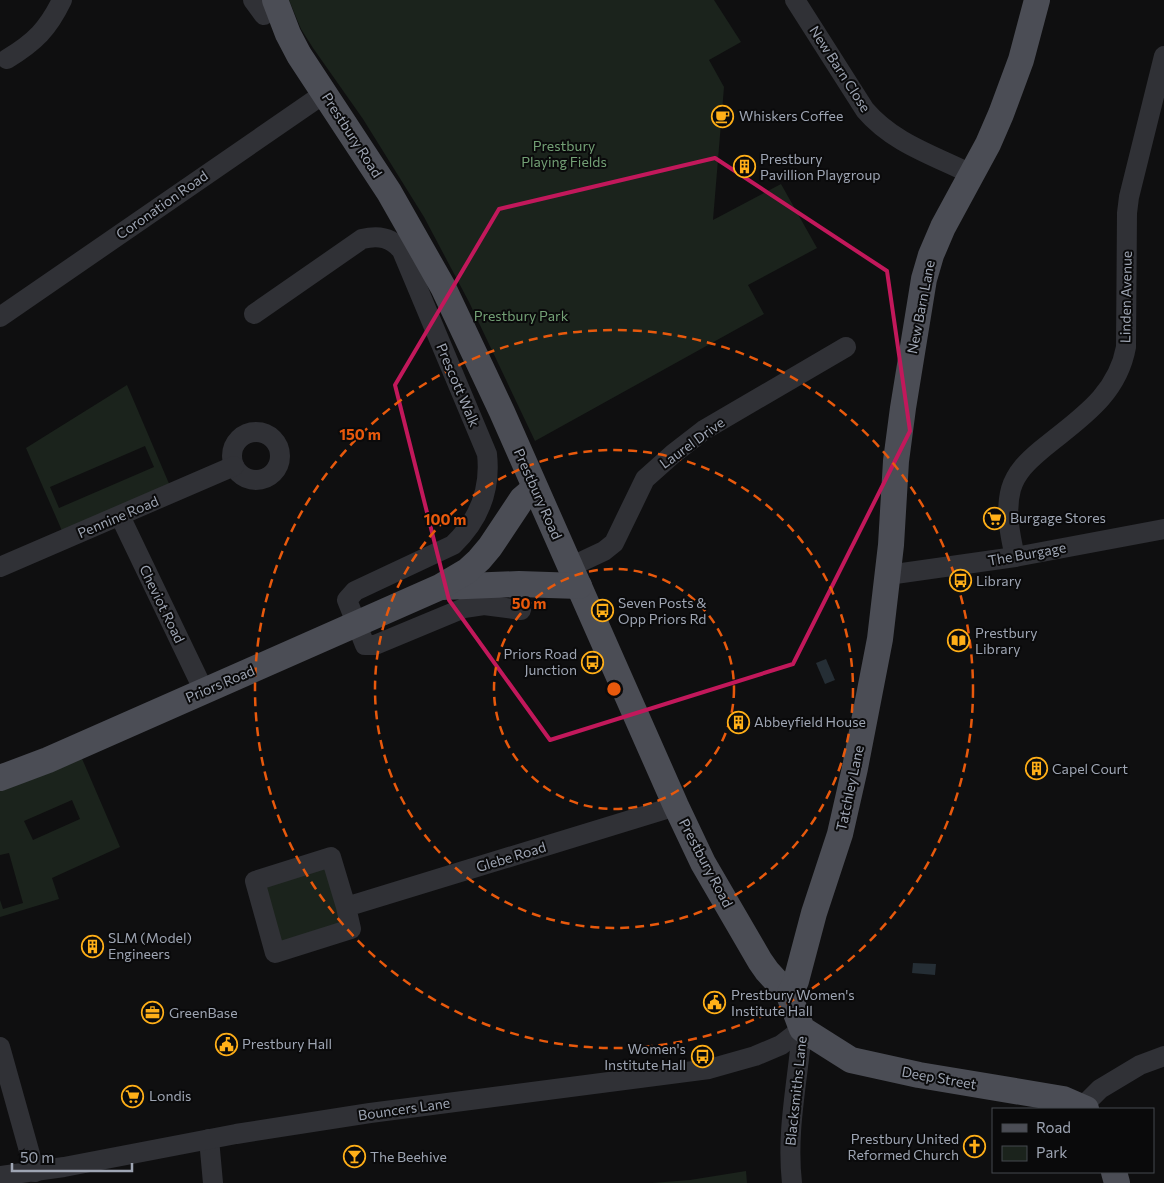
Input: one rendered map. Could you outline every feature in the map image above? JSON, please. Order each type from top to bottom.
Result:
[{"type":"main road","name":"New Barn Lane","points":[[888,575],[896,461],[904,399],[924,279],[937,241],[1002,114],[1021,60],[1037,0]]},
{"type":"main road","name":"Prestbury Road","points":[[264,5],[292,41],[390,192],[443,287],[502,412],[703,863],[760,961],[789,995]]},
{"type":"main road","name":"Priors Road","points":[[0,778],[48,760],[440,587],[479,560],[490,547],[522,499],[536,488]]},
{"type":"main road","name":"Tatchley Lane","points":[[789,995],[796,981],[814,913],[840,834],[880,639],[888,575]]},
{"type":"main road","name":"Priors Road","points":[[440,587],[519,584],[574,576]]},
{"type":"main road","points":[[789,995],[802,1030]]},
{"type":"main road","name":"Deep Street","points":[[802,1030],[852,1060],[919,1075],[1063,1099],[1084,1108]]},
{"type":"street","points":[[8,58],[27,46],[45,30],[62,0]]},
{"type":"street","name":"New Barn Close","points":[[795,0],[865,110],[874,121],[885,131],[904,143],[971,174]]},
{"type":"street","name":"Linden Avenue","points":[[1015,557],[1008,507],[1014,479],[1027,462],[1102,398],[1117,376],[1123,362],[1126,347],[1127,213],[1131,186],[1161,85],[1164,56]]},
{"type":"street","name":"Coronation Road","points":[[0,317],[324,93]]},
{"type":"street","name":"Prescott Walk","points":[[254,314],[362,240],[381,237],[392,241],[402,251],[487,454],[488,473],[484,496],[469,528],[453,545],[355,591],[347,600],[356,623]]},
{"type":"street","name":"Laurel Drive","points":[[574,576],[614,543],[645,479],[673,454],[704,430],[846,347]]},
{"type":"street","name":"Pennine Road","points":[[0,567],[234,466]]},
{"type":"street","name":"Cheviot Road","points":[[120,516],[204,691]]},
{"type":"street","name":"The Burgage","points":[[888,575],[1015,557],[1164,529]]},
{"type":"street","points":[[356,623],[365,645],[375,645],[464,608],[484,605],[520,610]]},
{"type":"street","name":"Glebe Road","points":[[346,907],[676,806]]},
{"type":"street","points":[[332,857],[346,907],[351,929],[275,953],[255,881],[332,857]]},
{"type":"street","name":"Bouncers Lane","points":[[0,1176],[35,1172],[209,1139],[397,1109],[709,1069],[755,1056],[781,1045],[802,1030]]},
{"type":"street","name":"Blacksmiths Lane","points":[[792,1183],[790,1155],[791,1116],[802,1030]]},
{"type":"street","points":[[0,1048],[35,1172]]},
{"type":"street","points":[[1084,1108],[1100,1089],[1140,1065],[1164,1056]]},
{"type":"street","points":[[209,1139],[213,1183]]},
{"type":"highlighted area","points":[[715,158],[887,271],[910,431],[793,664],[550,740],[449,600],[395,385],[499,209]]},
{"type":"green space","name":"Prestbury Playing Fields","points":[[289,0],[714,0],[741,42],[709,60],[724,87],[713,220],[781,184],[817,248],[748,285],[764,314],[535,441],[469,302],[424,217],[363,119],[301,29]]},
{"type":"green space","points":[[127,385],[173,493],[66,540],[26,448]],"holes":[[[145,446],[154,467],[59,508],[50,487]]]},
{"type":"green space","points":[[77,747],[120,847],[52,878],[59,899],[0,917],[0,900],[3,909],[23,903],[9,853],[0,855],[0,778]],"holes":[[[72,800],[80,819],[33,840],[24,821]]]},
{"type":"green space","points":[[331,857],[351,929],[275,953],[255,881]]},
{"type":"green space","points":[[746,1171],[747,1183],[652,1183],[690,1180]]},
{"type":"shaded area","points":[[826,659],[835,680],[825,684],[816,663]]},
{"type":"shaded area","points":[[913,963],[936,964],[935,975],[912,973]]},
{"type":"place","name":"Whiskers Coffee","points":[[723,116]]},
{"type":"place","name":"Prestbury Pavillion Playgroup","points":[[744,167]]},
{"type":"place","name":"Burgage Stores","points":[[994,518]]},
{"type":"place","name":"Library","points":[[960,581]]},
{"type":"place","name":"Seven Posts & Opp Priors Rd","points":[[602,611]]},
{"type":"place","name":"Prestbury Library","points":[[959,641]]},
{"type":"place","name":"Priors Road Junction","points":[[593,662]]},
{"type":"place","name":"Abbeyfield House","points":[[738,722]]},
{"type":"place","name":"Capel Court","points":[[1036,769]]},
{"type":"place","name":"SLM (Model) Engineers","points":[[92,946]]},
{"type":"place","name":"Prestbury Women's Institute Hall","points":[[715,1003]]},
{"type":"place","name":"GreenBase","points":[[153,1013]]},
{"type":"place","name":"Prestbury Hall","points":[[226,1044]]},
{"type":"place","name":"Women's Institute Hall","points":[[702,1057]]},
{"type":"place","name":"Londis","points":[[133,1096]]},
{"type":"place","name":"Prestbury United Reformed Church","points":[[975,1147]]},
{"type":"place","name":"The Beehive","points":[[354,1157]]},
{"type":"park label","name":"Prestbury Park","points":[[521,316]]}]
